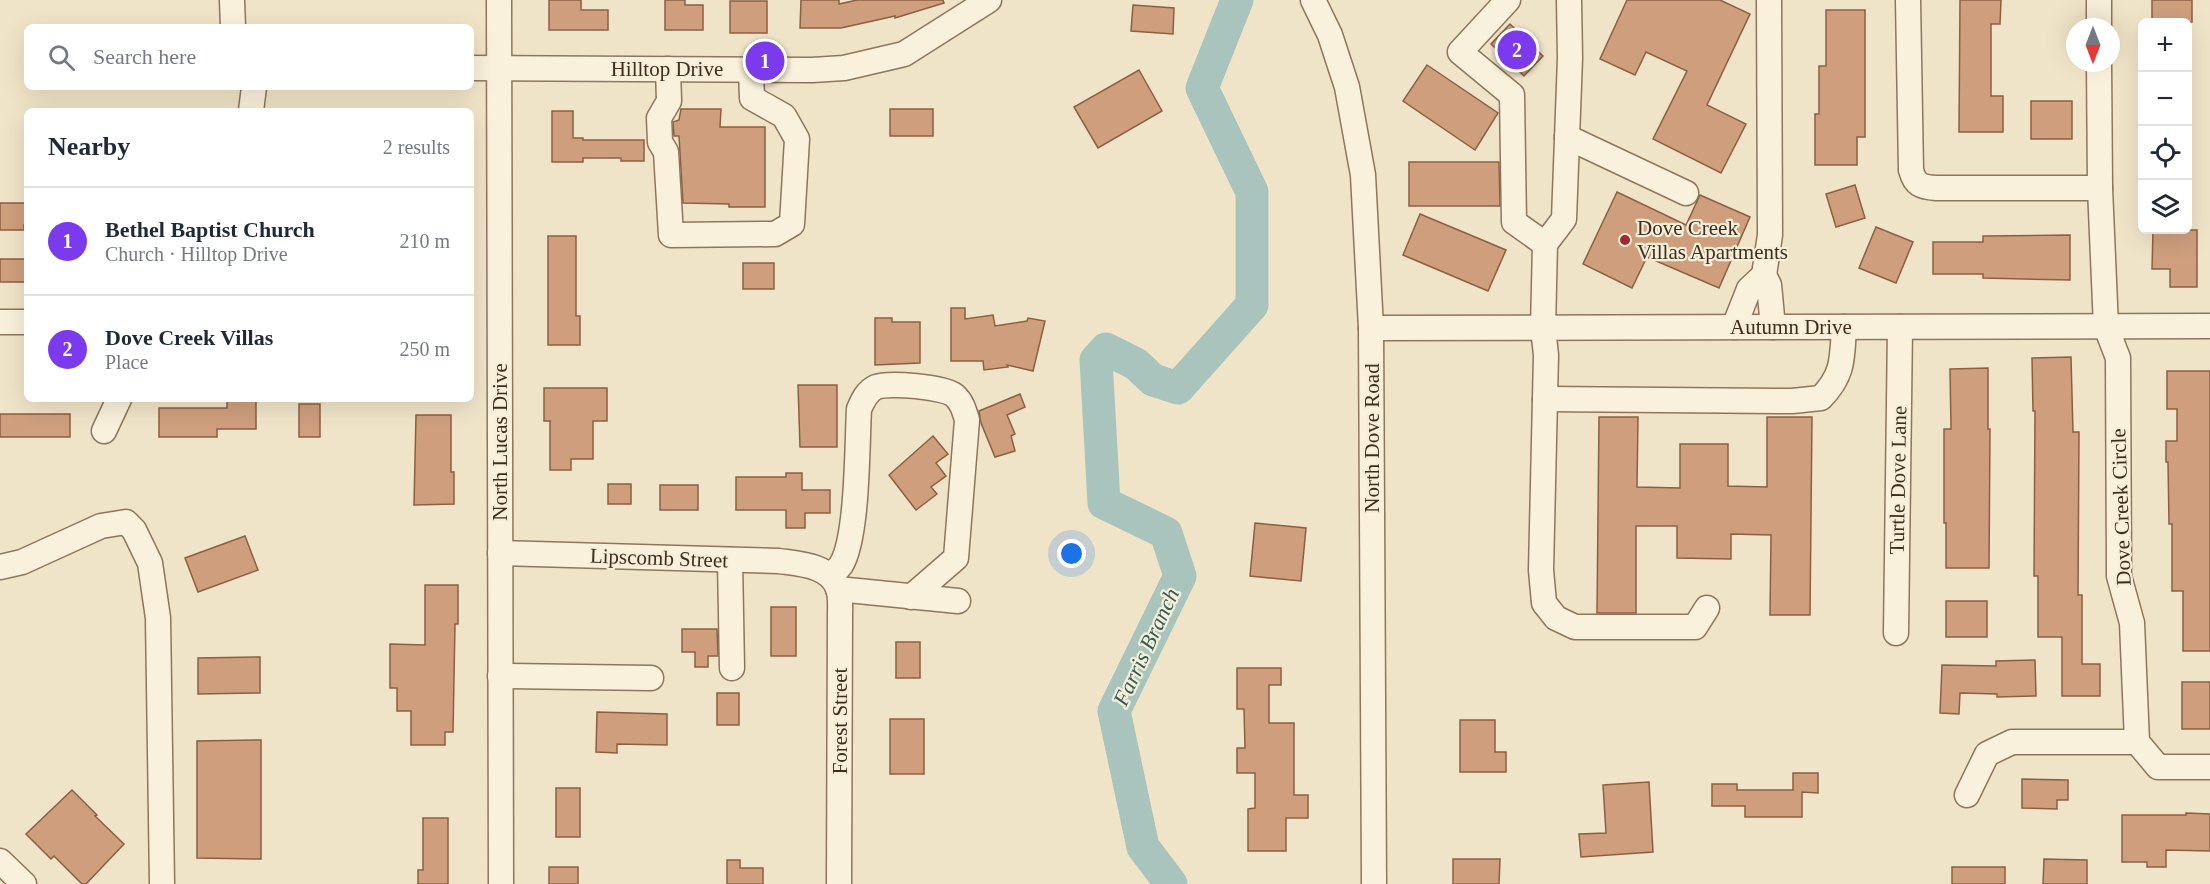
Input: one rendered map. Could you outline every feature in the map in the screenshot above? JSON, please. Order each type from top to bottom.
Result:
[{"type":"street","points":[[232,0],[233,24]]},
{"type":"street","name":"North Lucas Drive","points":[[499,0],[501,884]]},
{"type":"street","name":"Hilltop Drive","points":[[474,68],[751,70],[844,68],[904,54],[989,0]]},
{"type":"street","name":"North Dove Road","points":[[1313,0],[1330,35],[1347,87],[1363,175],[1371,328],[1374,884]]},
{"type":"street","points":[[1508,0],[1460,52],[1512,95],[1514,222],[1545,244]]},
{"type":"street","points":[[1569,0],[1570,58],[1564,219],[1545,244],[1543,328],[1546,355],[1541,570],[1544,603],[1556,618],[1575,627],[1695,627],[1707,608]]},
{"type":"street","points":[[1769,0],[1770,234],[1764,275],[1769,285],[1773,327]]},
{"type":"street","points":[[1908,0],[1911,170],[1914,181],[1922,187],[1936,188],[2100,188]]},
{"type":"street","points":[[2098,0],[2099,18]]},
{"type":"street","points":[[668,69],[669,101],[659,118],[660,142],[666,152],[671,235],[775,234],[792,224],[797,140],[784,116],[752,98],[751,70]]},
{"type":"street","name":"Dove Creek Circle","points":[[2099,72],[2100,188],[2106,327],[2118,358],[2119,576],[2132,623],[2137,742]]},
{"type":"street","points":[[251,108],[254,90]]},
{"type":"street","points":[[1567,137],[1686,193]]},
{"type":"street","points":[[1734,327],[1749,289],[1764,275]]},
{"type":"street","points":[[0,322],[24,322]]},
{"type":"street","name":"Autumn Drive","points":[[1371,328],[2210,326]]},
{"type":"street","points":[[1545,399],[1792,401],[1821,398],[1834,385],[1842,363],[1844,327]]},
{"type":"street","name":"Turtle Dove Lane","points":[[1896,633],[1900,327]]},
{"type":"street","points":[[829,578],[841,565],[852,528],[859,409],[866,395],[877,387],[906,386],[943,390],[962,403],[967,420],[956,558],[911,597]]},
{"type":"street","points":[[104,432],[118,402]]},
{"type":"street","points":[[0,567],[22,562],[101,526],[126,522],[134,530],[150,564],[158,618],[162,884]]},
{"type":"street","name":"Lipscomb Street","points":[[500,553],[779,561],[807,565],[829,578],[911,597],[958,601]]},
{"type":"street","points":[[730,560],[732,668]]},
{"type":"street","name":"Forest Street","points":[[829,578],[840,616],[839,884]]},
{"type":"street","points":[[500,676],[651,678]]},
{"type":"street","points":[[1967,795],[1987,754],[2012,742],[2137,742],[2158,767],[2210,767]]},
{"type":"street","points":[[0,861],[24,884]]},
{"type":"building","points":[[549,0],[581,0],[581,10],[608,10],[608,30],[549,30]]},
{"type":"building","points":[[665,0],[685,0],[685,5],[703,5],[703,30],[665,30]]},
{"type":"building","points":[[801,0],[839,0],[839,4],[857,0],[943,0],[944,3],[895,18],[895,16],[841,28],[800,28]]},
{"type":"building","points":[[1627,0],[1720,0],[1750,14],[1707,105],[1746,124],[1721,173],[1653,139],[1687,71],[1646,52],[1635,75],[1600,59]]},
{"type":"building","points":[[1960,0],[2001,0],[2000,24],[1991,24],[1991,96],[2003,96],[2003,132],[1959,132]]},
{"type":"building","points":[[2152,0],[2192,0],[2192,18],[2152,18]]},
{"type":"building","points":[[730,1],[767,1],[767,33],[730,33]]},
{"type":"building","points":[[1133,5],[1174,8],[1173,34],[1131,31]]},
{"type":"building","points":[[1826,10],[1865,10],[1865,137],[1857,137],[1857,165],[1815,165],[1815,114],[1819,114],[1819,66],[1826,66]]},
{"type":"building","points":[[1510,24],[1543,56],[1524,76],[1491,44]]},
{"type":"building","points":[[1427,65],[1498,113],[1475,150],[1403,101]]},
{"type":"building","points":[[1139,70],[1162,111],[1098,148],[1074,107]]},
{"type":"building","points":[[2031,101],[2072,101],[2072,139],[2031,139]]},
{"type":"building","points":[[681,109],[721,109],[720,127],[765,127],[765,207],[683,203],[679,136],[674,136],[673,122],[679,120]]},
{"type":"building","points":[[890,109],[933,109],[933,136],[890,136]]},
{"type":"building","points":[[552,111],[573,111],[573,138],[644,140],[644,161],[621,161],[621,158],[583,158],[583,162],[552,162]]},
{"type":"building","points":[[1409,162],[1499,162],[1500,206],[1409,206]]},
{"type":"building","points":[[1855,185],[1865,218],[1836,227],[1826,194]]},
{"type":"building","points":[[1617,192],[1686,225],[1700,195],[1750,217],[1719,288],[1647,257],[1632,288],[1583,264]]},
{"type":"building","points":[[0,203],[24,203],[24,230],[0,230]]},
{"type":"building","points":[[1420,214],[1506,250],[1488,291],[1403,255]]},
{"type":"building","points":[[1876,227],[1913,242],[1896,283],[1859,268]]},
{"type":"building","points":[[2192,230],[2197,230],[2197,287],[2170,287],[2170,269],[2152,269],[2153,234],[2192,234]]},
{"type":"building","points":[[2070,235],[2070,280],[1983,278],[1983,274],[1933,274],[1933,242],[1983,242],[1983,236]]},
{"type":"building","points":[[548,236],[576,236],[576,316],[580,316],[580,345],[548,345]]},
{"type":"building","points":[[0,259],[24,259],[24,282],[0,282]]},
{"type":"building","points":[[743,263],[774,263],[774,289],[743,289]]},
{"type":"building","points":[[951,308],[965,308],[965,319],[993,315],[995,326],[1027,321],[1028,318],[1045,321],[1033,371],[1007,365],[1008,367],[984,370],[983,361],[951,361]]},
{"type":"building","points":[[875,318],[892,318],[892,322],[920,322],[920,363],[875,365]]},
{"type":"building","points":[[2071,357],[2073,432],[2079,432],[2078,595],[2082,595],[2082,664],[2100,664],[2100,696],[2062,696],[2062,637],[2038,637],[2038,576],[2034,576],[2035,411],[2033,411],[2032,358]]},
{"type":"building","points":[[1988,368],[1989,568],[1946,568],[1944,429],[1951,429],[1950,369]]},
{"type":"building","points":[[2167,371],[2210,371],[2210,651],[2183,651],[2183,591],[2172,591],[2172,524],[2169,524],[2166,441],[2177,441],[2177,409],[2167,409]]},
{"type":"building","points":[[798,385],[837,385],[837,447],[800,447]]},
{"type":"building","points":[[544,388],[607,388],[607,421],[593,421],[593,459],[571,459],[571,470],[550,470],[550,421],[544,421]]},
{"type":"building","points":[[1020,394],[1025,407],[1007,415],[1015,434],[1011,436],[1015,451],[995,457],[981,423],[979,411]]},
{"type":"building","points":[[227,402],[256,402],[256,429],[217,429],[217,437],[159,437],[159,408],[227,408]]},
{"type":"building","points":[[299,404],[320,404],[320,437],[299,437]]},
{"type":"building","points":[[0,414],[70,414],[70,437],[0,437]]},
{"type":"building","points":[[416,415],[451,415],[451,472],[454,472],[454,504],[414,505]]},
{"type":"building","points":[[1599,417],[1638,417],[1637,487],[1680,488],[1680,444],[1728,444],[1728,486],[1767,487],[1767,417],[1812,417],[1810,615],[1770,615],[1771,535],[1731,534],[1731,559],[1677,558],[1677,526],[1636,526],[1636,613],[1597,613]]},
{"type":"building","points":[[933,436],[948,454],[936,463],[946,476],[931,487],[937,494],[916,510],[889,475]]},
{"type":"building","points":[[786,473],[802,473],[802,490],[830,490],[830,513],[805,513],[805,528],[786,528],[786,510],[736,510],[736,477],[786,477]]},
{"type":"building","points":[[608,484],[631,484],[631,504],[608,504]]},
{"type":"building","points":[[660,485],[698,485],[698,510],[660,510]]},
{"type":"building","points":[[1255,523],[1306,528],[1301,581],[1250,576]]},
{"type":"building","points":[[245,536],[258,570],[198,592],[185,558]]},
{"type":"building","points":[[425,585],[458,585],[453,732],[445,732],[445,745],[411,745],[411,711],[397,711],[397,688],[390,688],[390,644],[425,645]]},
{"type":"building","points":[[1946,601],[1987,601],[1987,637],[1946,637]]},
{"type":"building","points":[[771,607],[796,607],[796,656],[771,656]]},
{"type":"building","points":[[682,629],[717,629],[718,656],[708,656],[708,667],[695,667],[695,652],[682,652]]},
{"type":"building","points":[[896,642],[920,642],[920,678],[896,678]]},
{"type":"building","points":[[260,657],[260,693],[198,694],[198,658]]},
{"type":"building","points":[[2035,660],[2036,696],[1997,697],[1997,694],[1960,693],[1959,714],[1940,713],[1942,665],[1996,666],[1996,661]]},
{"type":"building","points":[[1237,668],[1281,668],[1281,685],[1269,685],[1269,723],[1294,723],[1294,795],[1308,795],[1308,818],[1286,818],[1286,851],[1248,851],[1248,809],[1255,808],[1255,773],[1237,773],[1237,748],[1245,748],[1244,709],[1237,709]]},
{"type":"building","points":[[2182,682],[2210,682],[2210,729],[2182,729]]},
{"type":"building","points":[[717,693],[739,693],[739,725],[717,725]]},
{"type":"building","points":[[597,712],[667,714],[667,745],[617,744],[617,753],[596,752]]},
{"type":"building","points":[[890,719],[924,719],[924,774],[890,774]]},
{"type":"building","points":[[1460,720],[1495,720],[1495,752],[1506,752],[1506,772],[1460,772]]},
{"type":"building","points":[[261,740],[261,859],[197,858],[197,741]]},
{"type":"building","points":[[1793,773],[1818,773],[1818,793],[1802,792],[1802,817],[1745,817],[1745,806],[1712,806],[1712,784],[1737,784],[1737,790],[1793,790]]},
{"type":"building","points":[[2022,779],[2068,780],[2068,800],[2057,800],[2057,809],[2022,808]]},
{"type":"building","points":[[1649,782],[1653,852],[1581,857],[1579,834],[1606,833],[1603,785]]},
{"type":"building","points":[[556,788],[580,788],[580,837],[556,837]]},
{"type":"building","points":[[72,790],[124,844],[86,884],[82,884],[54,856],[51,859],[26,834]]},
{"type":"building","points":[[2186,813],[2210,814],[2210,851],[2166,850],[2166,867],[2147,867],[2147,862],[2122,862],[2122,815],[2186,815]]},
{"type":"building","points":[[423,818],[448,818],[448,884],[418,884],[418,870],[423,870]]},
{"type":"building","points":[[1453,859],[1500,859],[1499,884],[1453,884]]},
{"type":"building","points":[[2044,859],[2087,860],[2087,884],[2043,884]]},
{"type":"building","points":[[727,860],[740,860],[740,868],[763,868],[763,884],[727,884]]},
{"type":"building","points":[[549,867],[578,867],[578,884],[549,884]]},
{"type":"building","points":[[1952,867],[2005,867],[2005,884],[1952,884]]},
{"type":"waterway","name":"Farris Branch","points":[[1171,884],[1143,847],[1114,711],[1180,576],[1166,533],[1104,503],[1096,360],[1106,349],[1136,364],[1153,380],[1178,388],[1252,305],[1252,192],[1202,88],[1237,0]]},
{"type":"place","name":"Dove Creek Villas","points":[[1517,50]]},
{"type":"place","name":"Bethel Baptist Church","points":[[765,61]]},
{"type":"place","name":"Dove Creek Villas Apartments","points":[[1625,240]]}]
